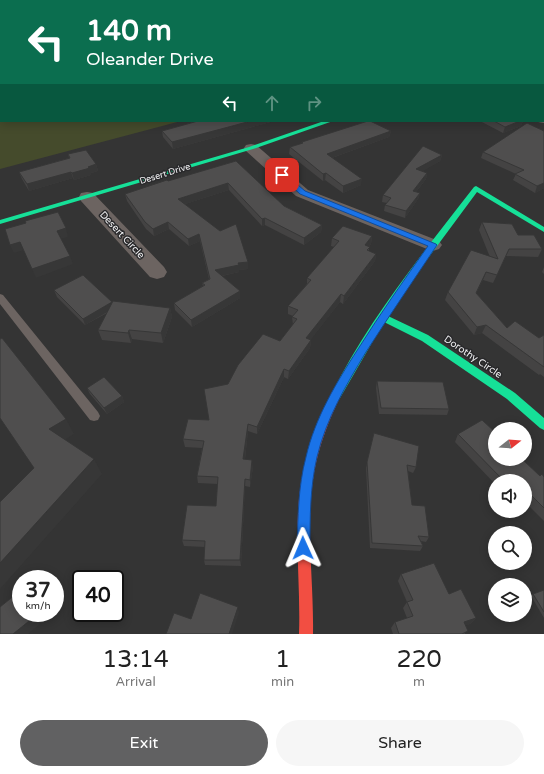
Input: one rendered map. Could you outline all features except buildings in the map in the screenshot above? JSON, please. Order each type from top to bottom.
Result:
[{"type":"street","name":"Desert Drive","points":[[0,222],[251,148],[327,122]]},
{"type":"street","points":[[251,148],[302,192],[433,245]]},
{"type":"street","points":[[306,634],[307,603],[303,526],[307,480],[312,456],[326,414],[336,395],[383,318],[433,245],[476,188],[544,230]]},
{"type":"street","name":"Desert Circle","points":[[87,197],[157,272]]},
{"type":"street","name":"Dorothy Circle","points":[[383,318],[431,342],[511,396],[544,425]]},
{"type":"lane","points":[[0,297],[94,416]]},
{"type":"green space","points":[[0,122],[177,122],[0,169]]},
{"type":"traffic: fast","points":[[0,222],[251,148],[327,122]]},
{"type":"traffic: fast","points":[[336,395],[367,341],[384,315],[420,263],[476,188],[544,230]]},
{"type":"traffic: fast","points":[[383,318],[425,338],[511,396],[544,425]]},
{"type":"traffic: jam","points":[[306,634],[304,533],[306,486],[311,459],[319,433],[336,395]]},
{"type":"route","points":[[282,175],[302,192],[433,245],[383,318],[345,378],[326,414],[318,434],[307,480],[304,506],[303,548]]}]
